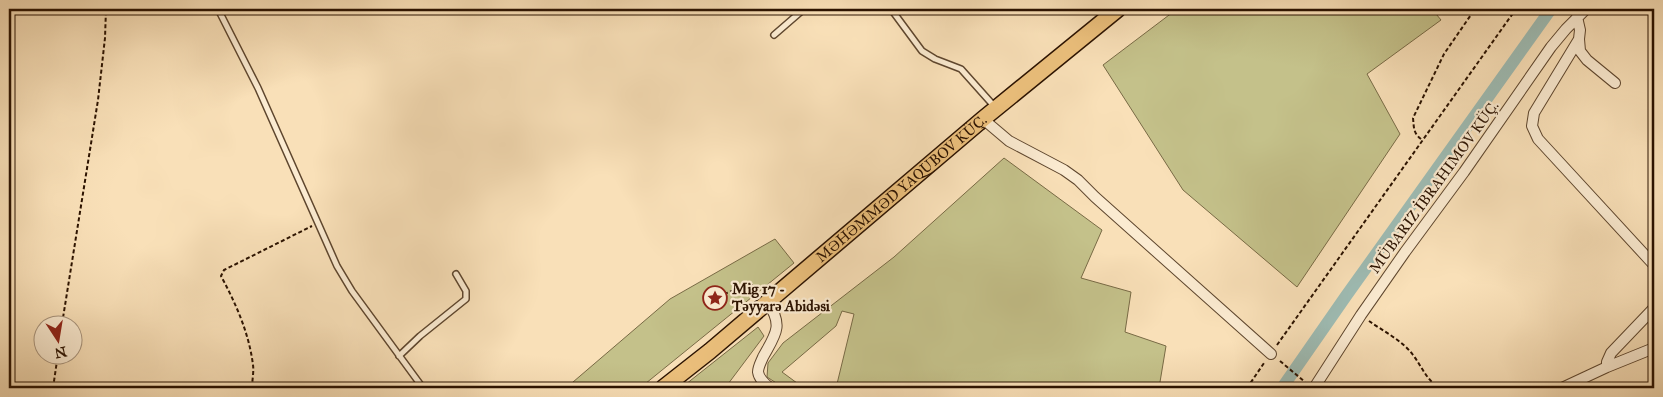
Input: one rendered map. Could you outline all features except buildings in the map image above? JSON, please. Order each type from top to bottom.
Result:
[{"type":"main road","name":"MƏHƏMMƏD YAQUBOV KÜÇ.","points":[[662,388],[768,303],[996,108],[1118,9]]},
{"type":"street","name":"MÜBARIZ İBRAHIMOV KÜÇ.","points":[[1310,385],[1464,172],[1551,47],[1586,9]]},
{"type":"street","points":[[1577,17],[1580,30],[1580,51],[1587,60],[1616,83]]},
{"type":"street","points":[[1579,39],[1534,114],[1532,126],[1538,139],[1654,265]]},
{"type":"street","points":[[983,119],[1009,141],[1064,170],[1078,180],[1271,354]]},
{"type":"street","points":[[768,303],[774,311],[778,322],[777,332],[759,365],[758,373],[762,381],[770,388]]},
{"type":"street","points":[[1607,367],[1611,353],[1654,308]]},
{"type":"street","points":[[1562,388],[1654,348]]},
{"type":"lane","points":[[218,9],[258,88],[337,266],[352,291],[422,388]]},
{"type":"lane","points":[[774,34],[804,9]]},
{"type":"lane","points":[[892,9],[922,51],[934,59],[961,69],[996,108]]},
{"type":"lane","points":[[399,356],[420,336],[466,299],[466,292],[456,274]]},
{"type":"path","points":[[64,314],[98,100],[105,38],[106,9]]},
{"type":"path","points":[[1422,140],[1416,135],[1413,118],[1444,54],[1475,9]]},
{"type":"path","points":[[1246,388],[1516,9]]},
{"type":"path","points":[[252,388],[253,366],[246,335],[237,307],[221,276],[224,270],[318,223]]},
{"type":"path","points":[[724,294],[752,285],[768,303]]},
{"type":"path","points":[[1361,315],[1413,354],[1424,374],[1439,388]]},
{"type":"path","points":[[1271,354],[1310,385]]},
{"type":"path","points":[[53,388],[57,364]]},
{"type":"shaded area","points":[[1177,9],[1432,9],[1441,20],[1367,74],[1400,134],[1297,287],[1183,190],[1103,65]]},
{"type":"shaded area","points":[[1004,158],[1102,230],[1081,278],[1131,292],[1125,332],[1166,346],[1159,388],[836,388],[854,314],[842,311],[836,326],[782,372],[797,383],[794,388],[784,388],[767,377],[768,363],[783,343],[894,257]]},
{"type":"shaded area","points":[[775,239],[794,263],[640,388],[566,388],[670,299]]},
{"type":"shaded area","points":[[758,327],[764,336],[725,388],[681,388]]},
{"type":"waterway","points":[[1282,388],[1551,9]]},
{"type":"place","name":"Mig 17 - Təyyarə Abidəsi","points":[[715,298]]}]
